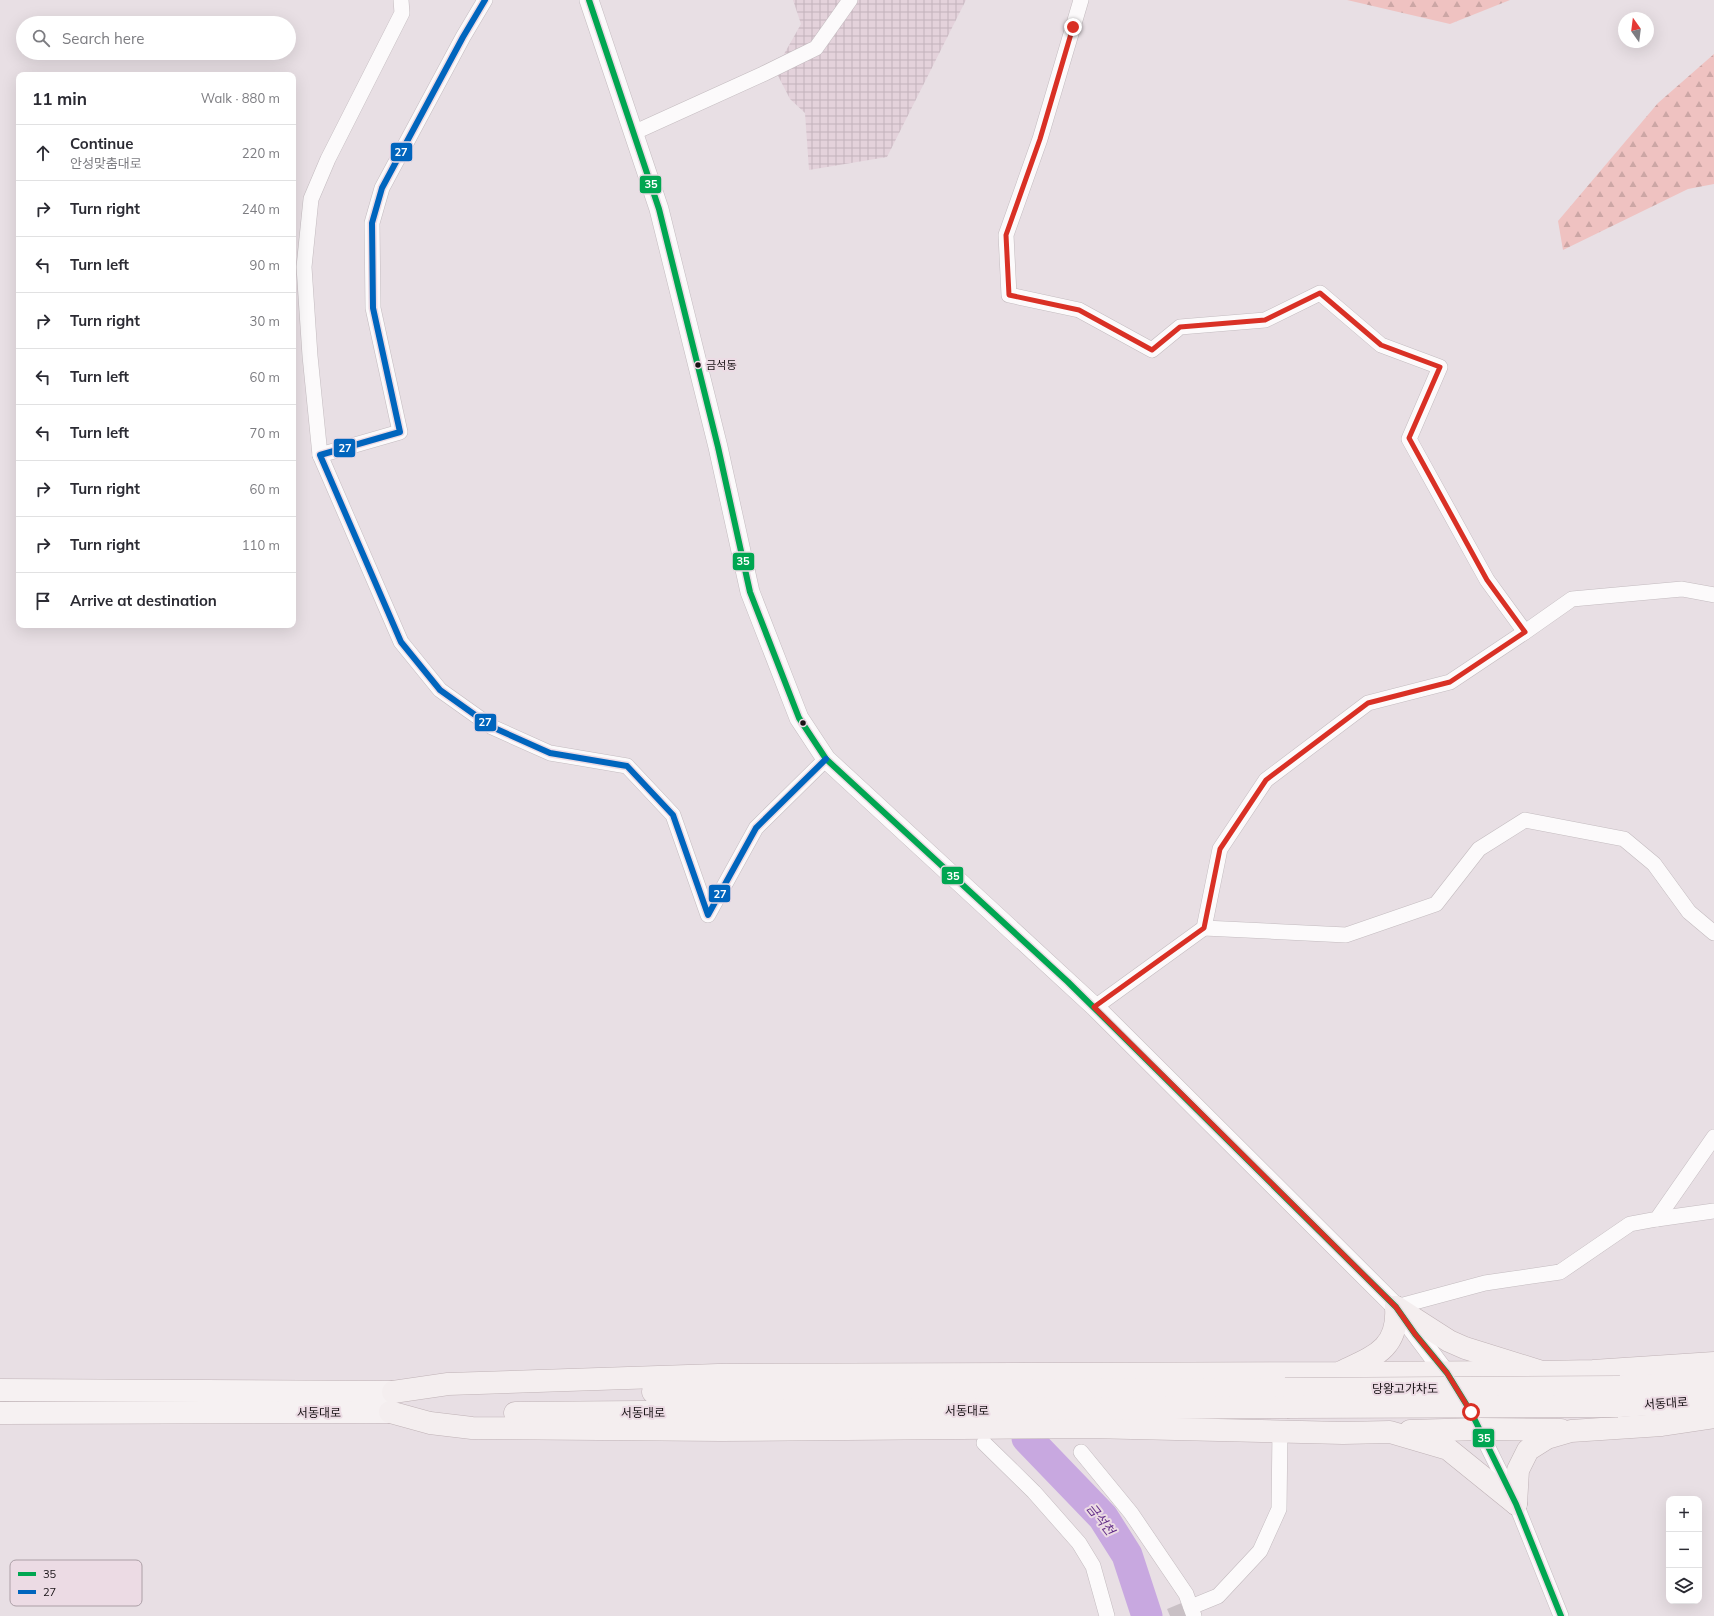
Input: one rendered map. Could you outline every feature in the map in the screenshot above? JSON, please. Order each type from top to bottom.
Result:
[{"type":"highway","points":[[1396,1307],[1449,1341],[1465,1348],[1542,1372]]},
{"type":"highway","points":[[1339,1373],[1366,1360],[1386,1348],[1393,1334],[1397,1321],[1396,1307]]},
{"type":"highway","points":[[392,1402],[448,1384],[718,1375],[1542,1372],[1714,1363]]},
{"type":"highway","name":"서동대로","points":[[1619,1396],[1676,1384],[1714,1380]]},
{"type":"highway","name":"서동대로","points":[[1619,1396],[1673,1403],[1714,1398]]},
{"type":"highway","name":"당왕고가차도","points":[[1286,1398],[1619,1396]]},
{"type":"highway","name":"서동대로","points":[[392,1402],[586,1413],[1286,1398]]},
{"type":"highway","points":[[392,1402],[430,1423],[472,1428],[728,1430],[1089,1427],[1390,1432],[1475,1420],[1571,1431],[1662,1425],[1714,1417]]},
{"type":"highway","points":[[1516,1504],[1518,1470],[1528,1450],[1547,1438],[1571,1431]]},
{"type":"highway","points":[[1390,1432],[1448,1449],[1516,1504]]},
{"type":"main road","name":"서동대로","points":[[0,1390],[392,1402]]},
{"type":"main road","name":"서동대로","points":[[0,1413],[392,1402]]},
{"type":"street","points":[[401,0],[402,13],[328,159],[311,199],[304,267],[310,356],[320,455],[402,642],[440,690],[492,727],[550,753],[627,766],[673,814],[708,915],[756,828],[826,759]]},
{"type":"street","points":[[320,455],[400,432],[373,308],[372,223],[382,188],[463,37],[485,0]]},
{"type":"street","points":[[589,0],[659,210],[718,447],[750,592],[799,718],[826,759],[1094,1007],[1396,1307],[1415,1334],[1447,1373],[1475,1420],[1516,1504],[1561,1616]]},
{"type":"street","points":[[633,133],[763,74],[816,48],[850,0]]},
{"type":"street","points":[[1081,0],[1040,139],[1006,235],[1009,295],[1079,310],[1152,350],[1180,327],[1265,320],[1320,293],[1381,345],[1440,367],[1409,438],[1487,580],[1525,632]]},
{"type":"street","points":[[1204,928],[1220,849],[1266,780],[1368,703],[1450,682],[1572,599],[1682,589],[1714,595]]},
{"type":"street","points":[[1094,1007],[1204,928],[1346,935],[1436,904],[1479,849],[1524,820],[1624,839],[1654,864],[1689,912],[1714,932]]},
{"type":"street","points":[[1657,1219],[1714,1137]]},
{"type":"street","points":[[1396,1307],[1485,1283],[1560,1272],[1630,1224],[1714,1211]]},
{"type":"street","points":[[1081,1452],[1131,1513],[1186,1594],[1192,1612],[1218,1596],[1260,1550],[1279,1509],[1280,1431]]},
{"type":"street","points":[[984,1444],[1034,1492],[1079,1543],[1092,1566],[1107,1616]]},
{"type":"shaded area","points":[[793,0],[966,0],[887,157],[809,170],[805,113],[790,99],[775,70],[801,24]]},
{"type":"green space","points":[[1347,0],[1510,0],[1450,24]]},
{"type":"green space","points":[[1714,54],[1714,184],[1688,189],[1563,250],[1558,221],[1658,103]]},
{"type":"waterway","name":"금석천","points":[[1027,1438],[1103,1517],[1127,1555],[1147,1616]]},
{"type":"tunnel","points":[[1170,1616],[1191,1607]]},
{"type":"transit line","name":"27","points":[[485,0],[463,37],[382,188],[372,223],[373,308],[400,432],[320,455],[401,642],[440,690],[492,727],[550,753],[627,766],[673,815],[708,915],[756,828],[826,759]]},
{"type":"transit line","name":"35","points":[[589,0],[659,209],[718,447],[750,592],[799,718],[826,759],[1068,982],[1396,1307],[1415,1334],[1447,1373],[1471,1412],[1516,1504],[1561,1616]]},
{"type":"place","name":"금석동","points":[[698,365]]},
{"type":"route","points":[[1073,27],[1040,139],[1006,235],[1009,295],[1079,310],[1152,350],[1180,327],[1265,320],[1320,293],[1381,345],[1440,367],[1409,438],[1487,580],[1525,632],[1450,682],[1368,703],[1266,780],[1220,849],[1204,928],[1094,1007],[1396,1307],[1415,1334],[1447,1373],[1471,1412]]}]
